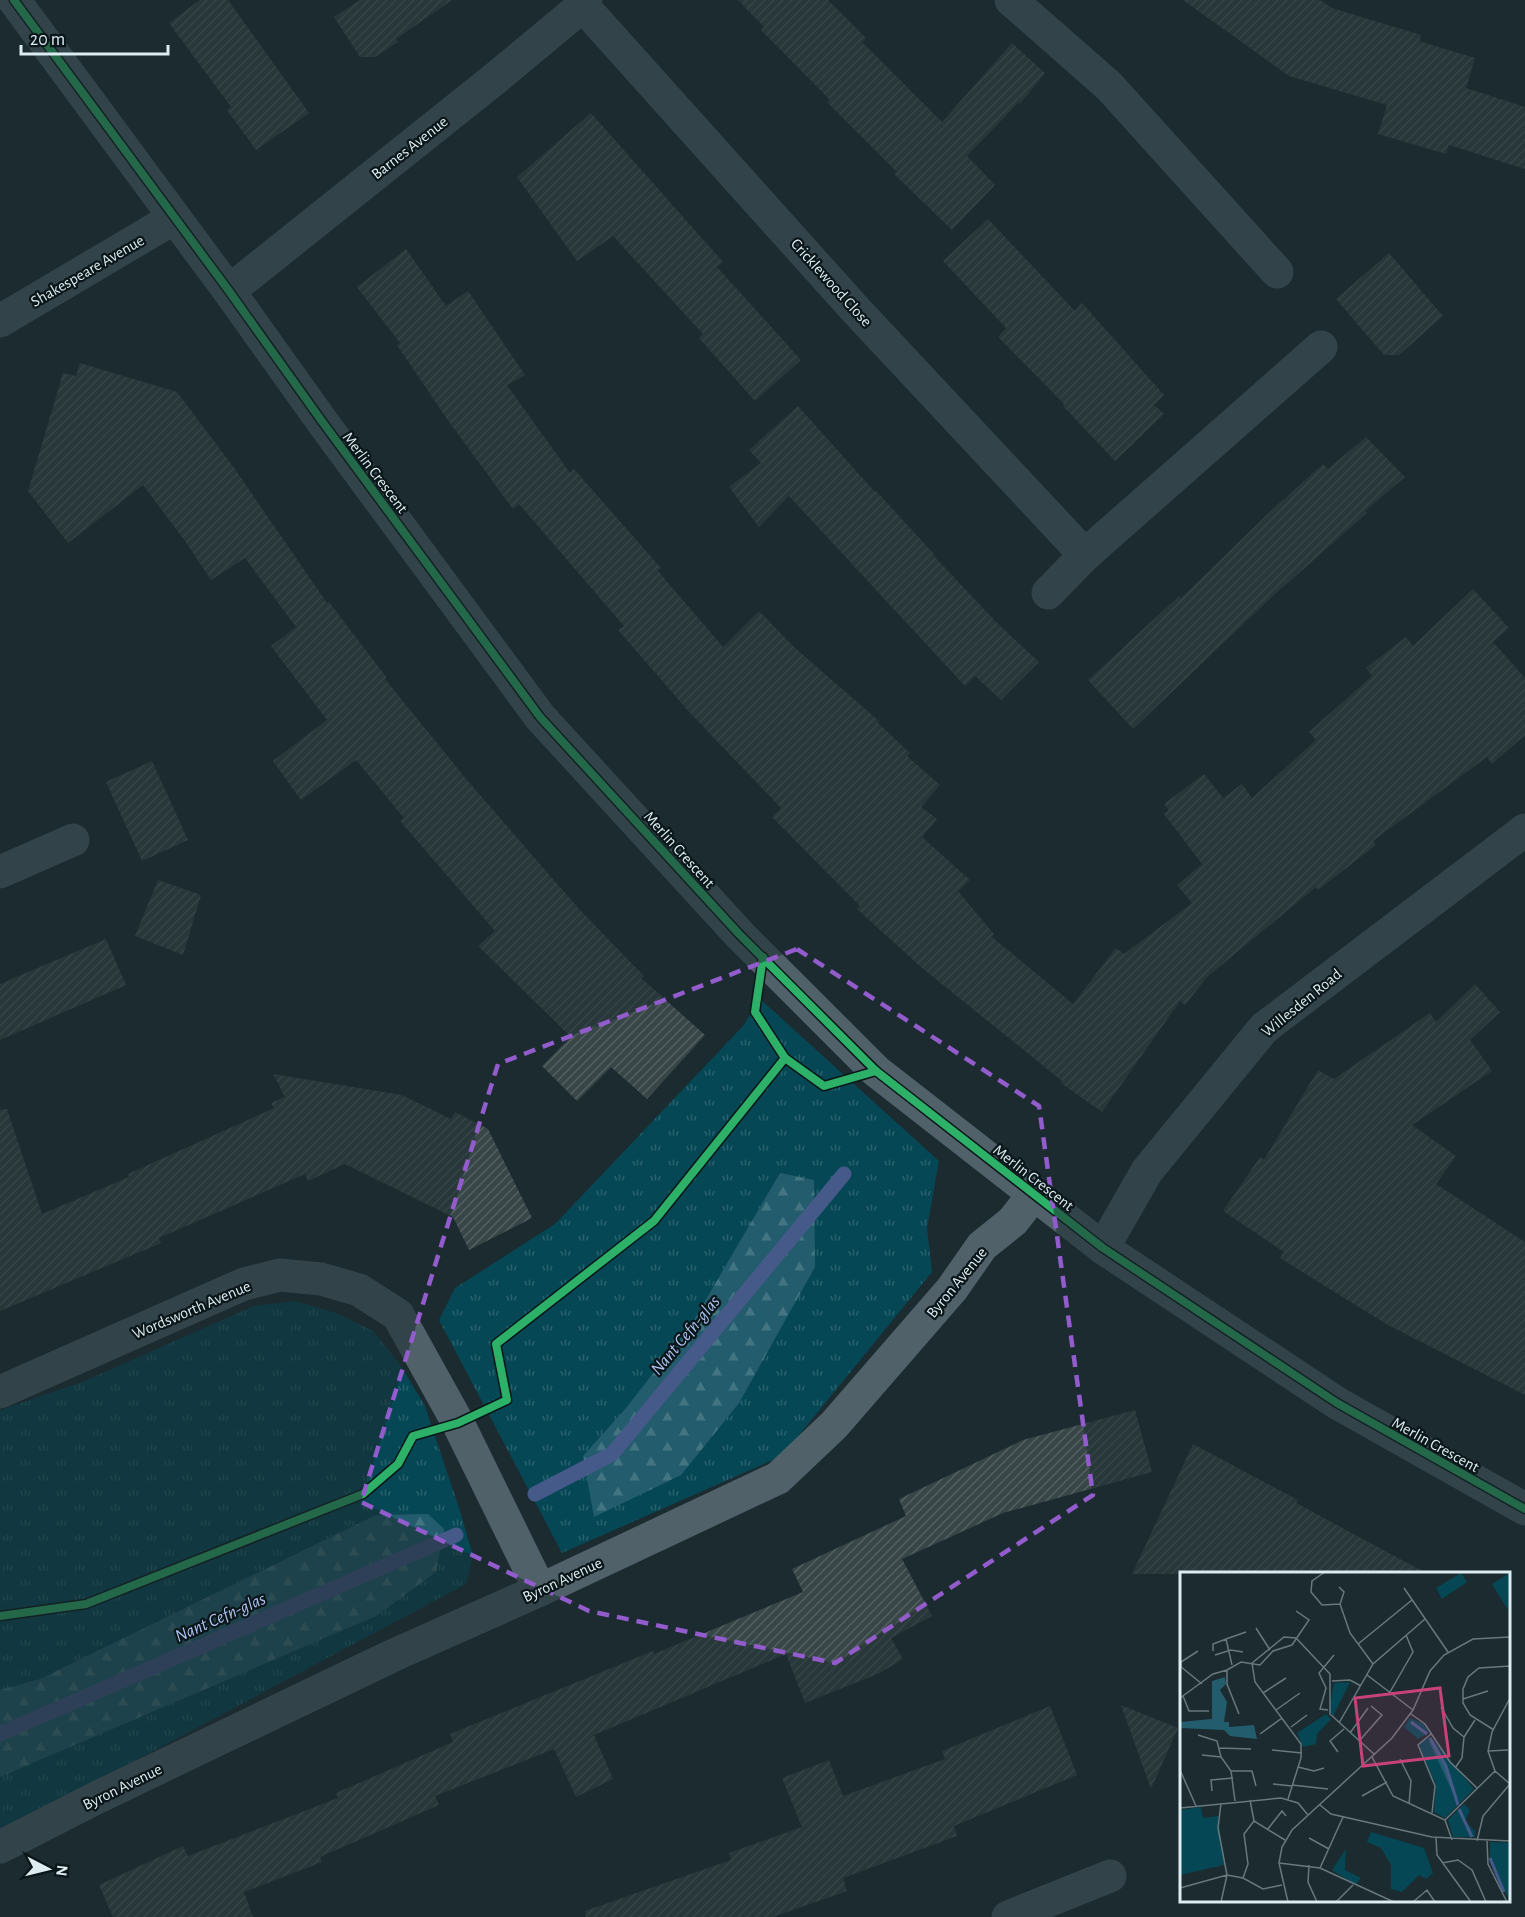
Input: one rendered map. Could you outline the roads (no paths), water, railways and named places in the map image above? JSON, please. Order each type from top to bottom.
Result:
[{"type":"street","name":"Merlin Crescent","points":[[14,0],[230,291],[321,420],[540,717],[739,934],[876,1071],[1103,1248],[1337,1403],[1525,1509]]},
{"type":"street","points":[[1011,0],[1109,86],[1277,272]]},
{"type":"street","name":"Barnes Avenue","points":[[230,291],[583,4]]},
{"type":"street","name":"Cricklewood Close","points":[[583,4],[854,308],[1085,555]]},
{"type":"street","name":"Shakespeare Avenue","points":[[0,321],[174,218]]},
{"type":"street","points":[[1048,593],[1085,555],[1321,347]]},
{"type":"street","name":"Willesden Road","points":[[1103,1248],[1147,1171],[1264,1028],[1525,831]]},
{"type":"street","points":[[0,872],[73,840]]},
{"type":"street","name":"Byron Avenue","points":[[0,1847],[98,1797],[394,1655],[540,1590],[778,1478],[834,1425],[952,1289],[982,1246],[1013,1221],[1034,1194]]},
{"type":"street","name":"Wordsworth Avenue","points":[[0,1392],[244,1284],[280,1275],[321,1279],[359,1290],[398,1315],[458,1423],[540,1590]]},
{"type":"street","points":[[1008,1917],[1110,1876]]},
{"type":"waterway","name":"Nant Cefn-glas","points":[[535,1494],[612,1454],[844,1174]]},
{"type":"waterway","name":"Nant Cefn-glas","points":[[0,1734],[456,1535]]}]
